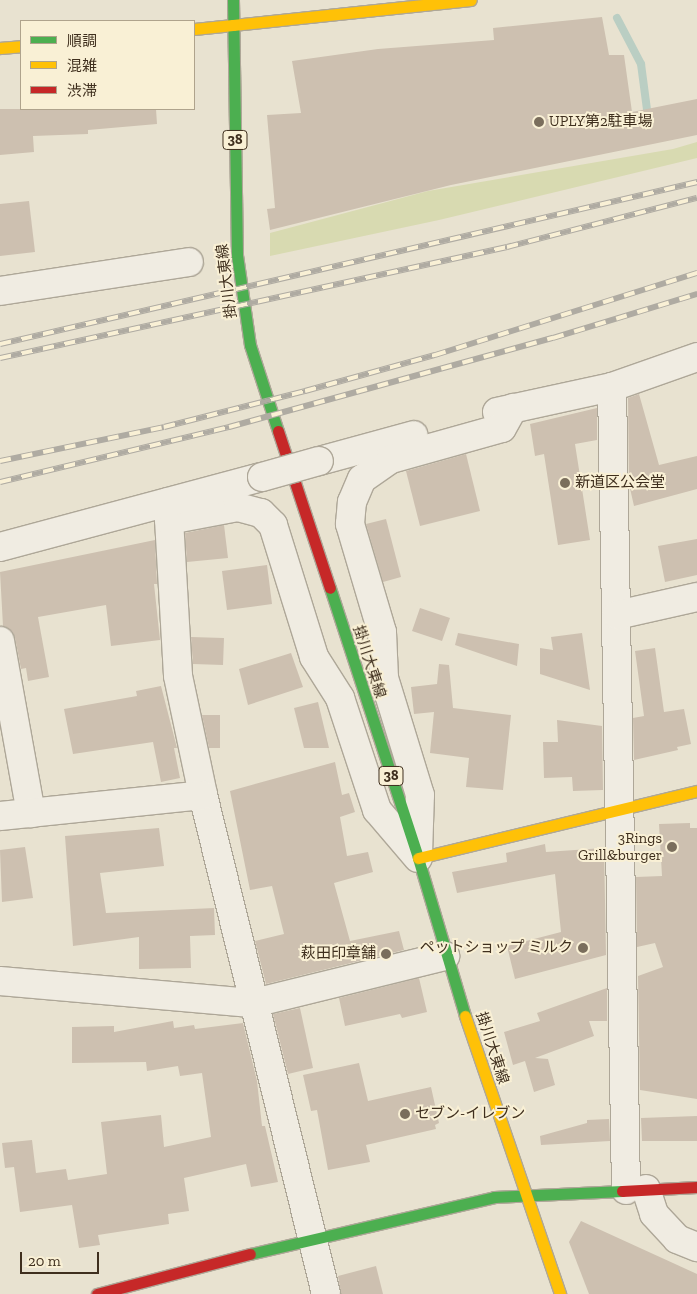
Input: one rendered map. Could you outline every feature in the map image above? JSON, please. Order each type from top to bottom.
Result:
[{"type":"main road","name":"掛川大東線","points":[[233,0],[237,255],[250,345],[418,858],[446,956],[525,1195],[560,1294]]},
{"type":"main road","points":[[195,29],[471,0]]},
{"type":"main road","points":[[0,48],[20,46]]},
{"type":"main road","points":[[418,858],[697,791]]},
{"type":"main road","points":[[96,1294],[312,1238],[494,1197],[697,1187]]},
{"type":"street","points":[[0,291],[189,262]]},
{"type":"street","points":[[0,547],[168,511],[262,477],[513,408],[612,388],[697,357]]},
{"type":"street","points":[[612,388],[617,615],[617,809],[636,1189],[654,1214],[677,1239],[697,1247]]},
{"type":"street","points":[[418,858],[420,795],[384,678],[382,632],[350,524],[352,502],[362,479],[391,459],[502,428],[513,408]]},
{"type":"street","points":[[168,511],[238,507],[261,513],[273,525],[314,657],[340,698],[377,810],[418,858]]},
{"type":"street","points":[[168,511],[178,676],[203,795],[326,1294]]},
{"type":"street","points":[[617,615],[697,597]]},
{"type":"street","points":[[0,641],[31,813]]},
{"type":"street","points":[[0,816],[203,795]]},
{"type":"street","points":[[0,981],[254,1003],[446,956]]},
{"type":"green space","points":[[697,142],[697,158],[439,220],[270,256],[270,233],[428,191],[673,149]]},
{"type":"building","points":[[602,17],[609,55],[624,55],[632,112],[697,99],[697,135],[451,185],[270,230],[267,209],[275,208],[267,115],[301,113],[292,61],[378,49],[494,40],[493,28]]},
{"type":"building","points":[[0,109],[156,110],[157,124],[88,130],[88,134],[33,136],[34,152],[0,155]]},
{"type":"building","points":[[29,201],[35,252],[0,256],[0,204]]},
{"type":"building","points":[[639,394],[659,465],[697,456],[697,489],[634,506],[629,484],[628,398]]},
{"type":"building","points":[[597,408],[597,440],[575,444],[590,540],[558,545],[544,454],[535,456],[530,424]]},
{"type":"building","points":[[466,454],[480,511],[420,526],[406,471]]},
{"type":"building","points":[[386,519],[401,577],[383,582],[366,524]]},
{"type":"building","points":[[224,525],[228,558],[187,562],[185,533]]},
{"type":"building","points":[[697,539],[697,575],[665,582],[658,546]]},
{"type":"building","points":[[155,540],[157,584],[154,584],[160,640],[111,646],[106,605],[38,617],[49,677],[28,681],[26,668],[21,669],[12,631],[3,626],[0,572]]},
{"type":"building","points":[[267,565],[272,604],[227,610],[222,571]]},
{"type":"building","points":[[420,608],[450,618],[442,641],[412,631]]},
{"type":"building","points":[[458,633],[519,644],[517,666],[455,645]]},
{"type":"building","points":[[582,633],[590,690],[540,674],[540,648],[553,650],[551,637]]},
{"type":"building","points":[[191,637],[224,638],[223,665],[193,664]]},
{"type":"building","points":[[655,648],[664,712],[684,709],[691,744],[677,747],[678,750],[634,760],[633,718],[644,716],[635,651]]},
{"type":"building","points":[[291,653],[303,687],[248,705],[239,669]]},
{"type":"building","points":[[439,664],[449,665],[453,708],[511,715],[503,790],[466,787],[469,758],[430,753],[434,712],[414,714],[411,687],[437,684]]},
{"type":"building","points":[[161,686],[177,748],[174,748],[180,778],[161,782],[153,742],[73,754],[64,709],[137,696],[136,691]]},
{"type":"building","points":[[318,702],[329,748],[304,748],[294,708]]},
{"type":"building","points":[[202,715],[220,715],[220,748],[209,748]]},
{"type":"building","points":[[557,720],[602,726],[603,790],[573,791],[572,777],[544,778],[543,742],[558,742]]},
{"type":"building","points":[[335,762],[342,795],[349,793],[355,812],[340,817],[347,856],[368,852],[373,872],[334,883],[350,941],[399,931],[404,950],[266,984],[255,941],[284,934],[272,886],[250,890],[230,791]]},
{"type":"building","points":[[690,823],[690,828],[697,828],[697,1099],[640,1090],[638,976],[663,967],[655,943],[637,947],[636,877],[662,876],[659,824]]},
{"type":"building","points":[[159,828],[164,866],[100,873],[106,913],[214,908],[215,935],[190,936],[191,968],[139,969],[139,937],[73,946],[65,836]]},
{"type":"building","points":[[545,844],[546,852],[604,848],[606,955],[515,979],[507,946],[561,932],[555,874],[457,893],[452,872],[507,862],[506,853]]},
{"type":"building","points":[[25,847],[33,898],[2,902],[0,850]]},
{"type":"building","points":[[419,978],[427,1012],[402,1018],[400,1014],[345,1026],[339,998]]},
{"type":"building","points":[[607,988],[607,1021],[589,1021],[594,1036],[535,1058],[548,1059],[555,1085],[534,1092],[525,1061],[513,1065],[504,1032],[540,1021],[537,1013]]},
{"type":"building","points":[[300,1008],[313,1068],[288,1074],[273,1014]]},
{"type":"building","points":[[173,1021],[174,1028],[194,1025],[195,1029],[243,1023],[257,1081],[262,1126],[265,1126],[278,1182],[251,1187],[246,1164],[184,1178],[189,1211],[168,1214],[169,1224],[98,1235],[100,1245],[79,1248],[72,1205],[20,1212],[14,1167],[5,1168],[2,1143],[32,1140],[36,1173],[66,1169],[68,1180],[107,1174],[101,1122],[161,1115],[164,1147],[211,1137],[202,1073],[180,1076],[178,1066],[147,1071],[146,1062],[72,1063],[72,1027],[114,1026],[114,1032]]},
{"type":"building","points":[[359,1063],[368,1101],[431,1087],[439,1123],[435,1125],[436,1129],[366,1145],[370,1162],[328,1170],[317,1110],[311,1111],[303,1075]]},
{"type":"building","points":[[697,1116],[697,1141],[642,1141],[641,1118]]},
{"type":"building","points":[[609,1119],[610,1141],[541,1145],[540,1136],[587,1123],[587,1120]]},
{"type":"building","points":[[581,1221],[697,1274],[697,1294],[589,1294],[569,1242]]},
{"type":"building","points":[[376,1266],[383,1294],[341,1294],[338,1276]]},
{"type":"waterway","points":[[617,18],[641,64],[648,117]]},
{"type":"railway","points":[[0,344],[697,182]]},
{"type":"railway","points":[[0,358],[507,247],[697,198]]},
{"type":"railway","points":[[0,461],[164,427],[305,391],[435,355],[697,273]]},
{"type":"railway","points":[[0,482],[229,427],[553,338],[697,294]]},
{"type":"traffic: fast","points":[[233,0],[237,255],[250,345],[278,431]]},
{"type":"traffic: fast","points":[[330,588],[418,858],[465,1016]]},
{"type":"traffic: fast","points":[[250,1254],[494,1197],[622,1191]]},
{"type":"traffic: slow","points":[[233,25],[471,0]]},
{"type":"traffic: slow","points":[[195,29],[233,25]]},
{"type":"traffic: slow","points":[[0,48],[20,46]]},
{"type":"traffic: slow","points":[[418,858],[697,791]]},
{"type":"traffic: slow","points":[[465,1016],[560,1294]]},
{"type":"traffic: jam","points":[[278,431],[330,588]]},
{"type":"traffic: jam","points":[[622,1191],[697,1187]]},
{"type":"traffic: jam","points":[[97,1294],[250,1254]]},
{"type":"place","name":"UPLY第2駐車場","points":[[539,122]]},
{"type":"place","name":"新道区公会堂","points":[[565,483]]},
{"type":"place","name":"3Rings Grill&burger","points":[[672,847]]},
{"type":"place","name":"ペットショップ ミルク","points":[[583,948]]},
{"type":"place","name":"萩田印章舗","points":[[386,954]]},
{"type":"place","name":"セブン-イレブン","points":[[405,1114]]}]
